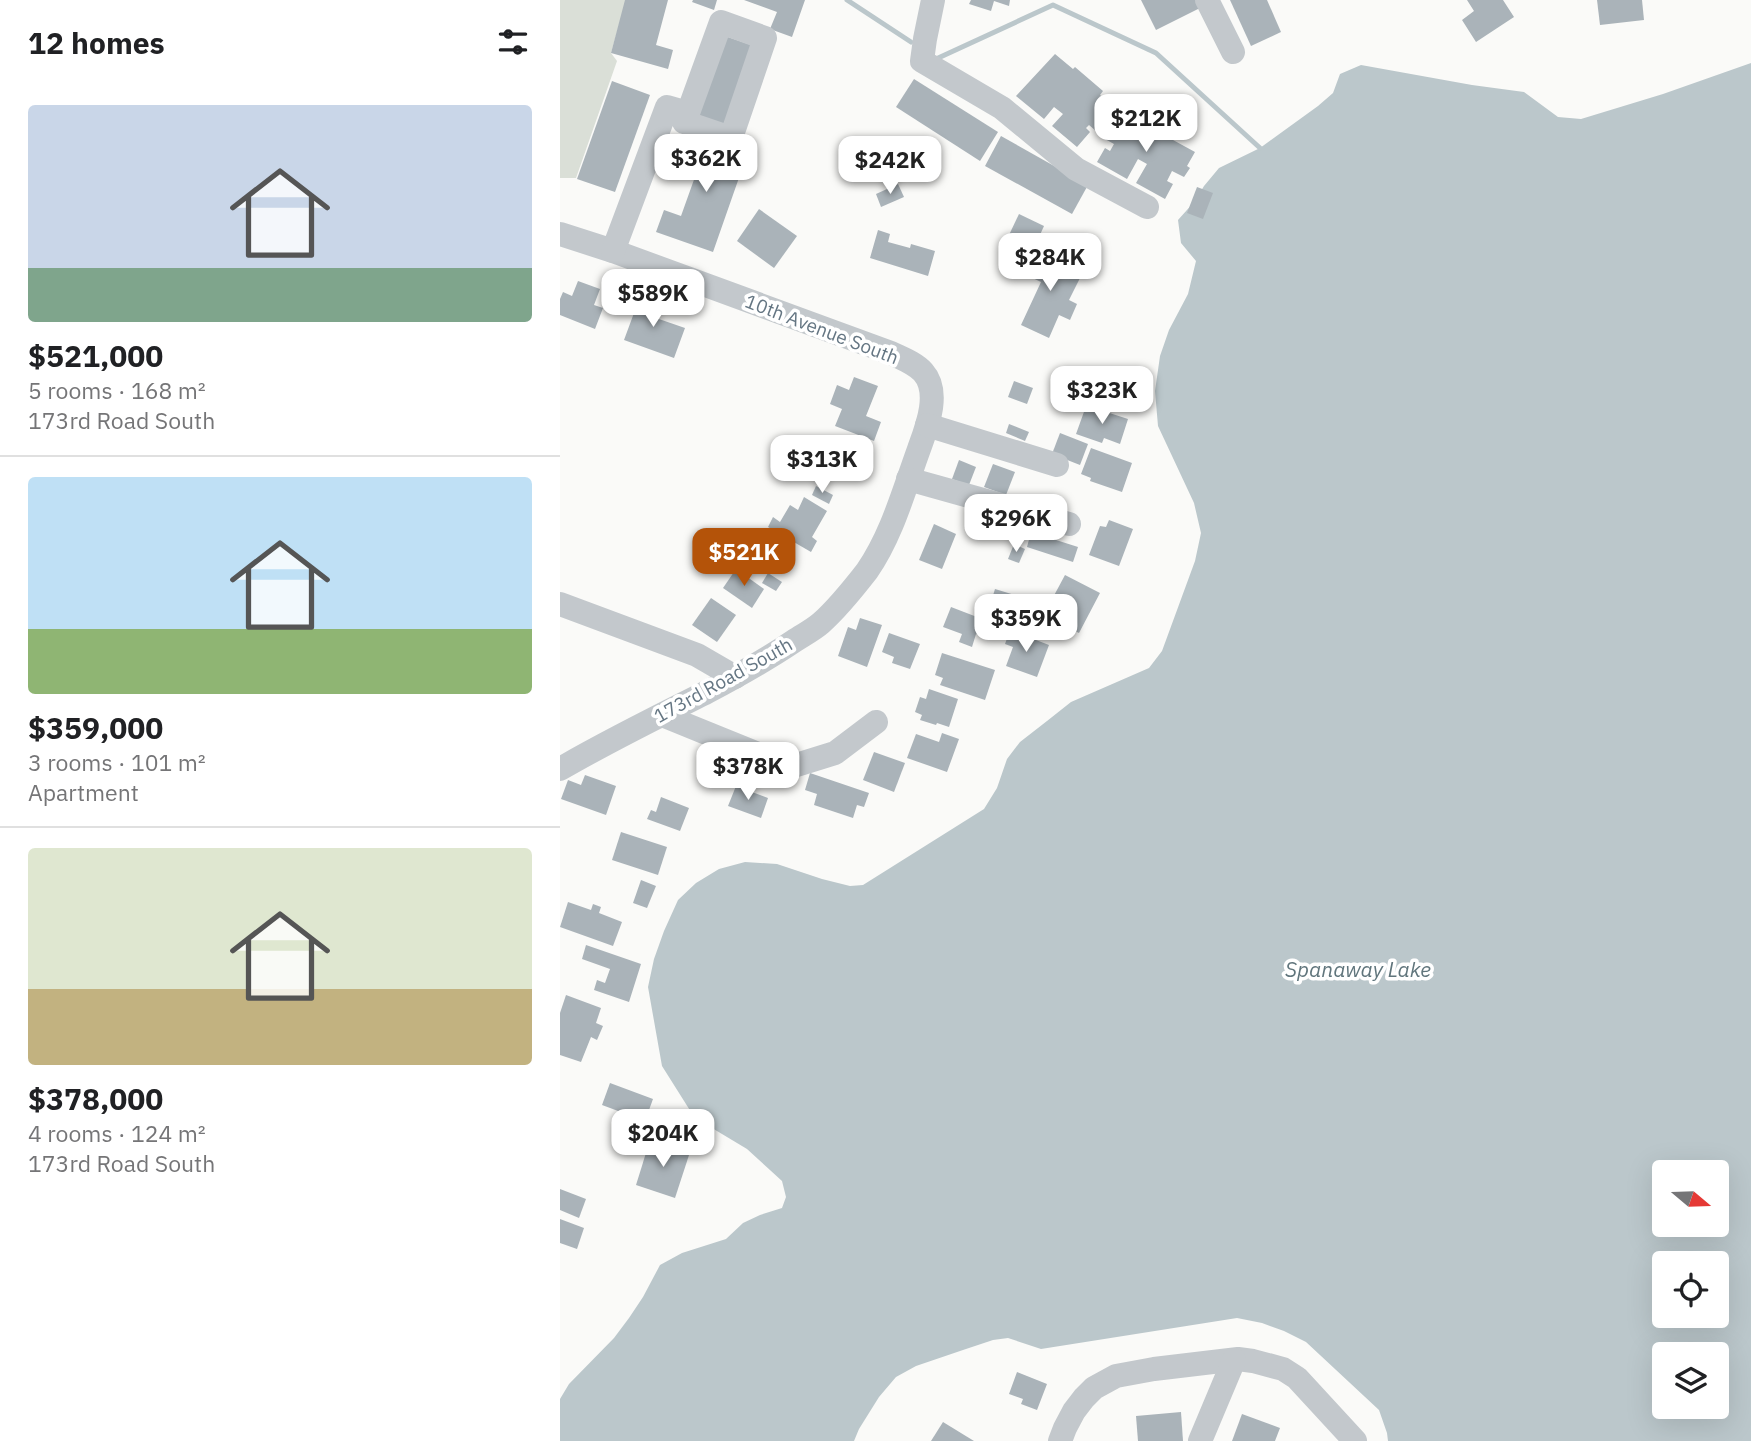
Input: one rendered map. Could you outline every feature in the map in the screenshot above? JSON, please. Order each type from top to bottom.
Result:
[{"type":"street","points":[[933,0],[922,61],[1002,108],[1076,169],[1147,207]]},
{"type":"street","points":[[1207,0],[1233,52]]},
{"type":"street","points":[[613,251],[677,110],[721,22],[765,38],[731,138],[684,122],[677,110]]},
{"type":"street","name":"10th Avenue South","points":[[560,234],[891,353],[922,372]]},
{"type":"street","name":"173rd Road South","points":[[560,769],[768,659],[820,623],[848,595],[868,569],[884,541],[900,505],[928,425],[931,391],[922,372]]},
{"type":"street","points":[[928,425],[1057,465]]},
{"type":"street","points":[[908,479],[1069,524]]},
{"type":"street","points":[[560,604],[697,655],[734,677]]},
{"type":"street","points":[[662,715],[790,766],[835,753],[876,722]]},
{"type":"street","points":[[1200,1441],[1234,1360]]},
{"type":"street","points":[[1060,1441],[1074,1411],[1094,1388],[1116,1376],[1234,1360],[1268,1364],[1297,1378],[1355,1441]]},
{"type":"shaded area","points":[[560,0],[626,0],[611,53],[617,61],[576,178],[560,178]]},
{"type":"water","name":"Spanaway Lake","points":[[1751,63],[1751,1441],[1388,1441],[1379,1410],[1306,1342],[1262,1323],[1237,1318],[1041,1349],[1008,1338],[993,1340],[916,1366],[896,1377],[879,1397],[854,1441],[560,1441],[560,1399],[569,1384],[614,1338],[629,1318],[660,1265],[682,1253],[726,1239],[743,1223],[782,1208],[786,1197],[782,1181],[747,1149],[691,1112],[662,1066],[648,987],[654,959],[678,900],[696,883],[719,869],[745,862],[777,864],[850,886],[863,885],[984,809],[997,788],[1007,759],[1020,742],[1071,702],[1149,668],[1162,651],[1195,561],[1201,533],[1194,503],[1158,426],[1155,391],[1160,356],[1169,330],[1188,294],[1196,261],[1181,243],[1178,220],[1204,186],[1219,168],[1260,148],[1318,106],[1333,93],[1340,74],[1361,65],[1524,92],[1558,117],[1581,119]]},
{"type":"building","points":[[625,0],[668,0],[656,45],[673,50],[668,69],[611,53]]},
{"type":"building","points":[[717,0],[714,10],[692,2]]},
{"type":"building","points":[[744,0],[805,0],[792,37],[770,29],[777,12]]},
{"type":"building","points":[[971,0],[1010,0],[1009,6],[994,1],[991,11],[969,4]]},
{"type":"building","points":[[1141,0],[1201,0],[1204,6],[1156,30]]},
{"type":"building","points":[[1230,0],[1267,0],[1281,32],[1251,46]]},
{"type":"building","points":[[1467,0],[1503,0],[1514,17],[1476,42],[1462,20],[1474,11]]},
{"type":"building","points":[[1597,0],[1642,0],[1644,20],[1600,25]]},
{"type":"building","points":[[725,36],[754,46],[726,126],[697,115]]},
{"type":"building","points":[[1055,54],[1103,91],[1100,95],[1115,108],[1096,131],[1089,125],[1086,128],[1090,132],[1077,147],[1052,126],[1063,114],[1054,107],[1044,119],[1016,96]]},
{"type":"building","points":[[914,79],[998,132],[980,161],[896,107]]},
{"type":"building","points":[[612,81],[650,95],[615,192],[577,179]]},
{"type":"building","points":[[1120,113],[1142,125],[1145,119],[1175,136],[1173,140],[1195,152],[1184,177],[1172,171],[1167,181],[1173,184],[1165,199],[1136,183],[1147,164],[1138,159],[1127,179],[1097,162],[1105,148],[1110,151],[1114,144],[1105,139]]},
{"type":"building","points":[[693,132],[748,152],[713,252],[656,232],[664,210],[681,216],[701,160],[685,155]]},
{"type":"building","points":[[1001,136],[1088,185],[1072,214],[985,166]]},
{"type":"building","points":[[898,184],[904,197],[881,207],[876,194]]},
{"type":"building","points":[[1197,187],[1213,193],[1203,219],[1187,213]]},
{"type":"building","points":[[759,209],[797,236],[774,268],[737,241]]},
{"type":"building","points":[[1019,214],[1044,226],[1035,246],[1009,235]]},
{"type":"building","points":[[878,230],[890,234],[888,242],[910,248],[911,244],[935,251],[928,276],[870,258]]},
{"type":"building","points":[[1033,250],[1082,274],[1069,300],[1077,304],[1070,320],[1059,315],[1049,338],[1021,325],[1041,282],[1022,273]]},
{"type":"building","points":[[578,281],[600,289],[594,305],[603,308],[595,329],[560,315],[563,292],[572,296]]},
{"type":"building","points":[[641,294],[662,302],[656,318],[685,328],[674,358],[624,340]]},
{"type":"building","points":[[854,377],[878,386],[866,416],[881,422],[874,441],[835,426],[842,409],[830,404],[837,385],[849,390]]},
{"type":"building","points":[[1014,381],[1033,388],[1027,404],[1008,397]]},
{"type":"building","points":[[1094,408],[1128,419],[1120,444],[1104,438],[1102,443],[1076,434],[1085,409],[1093,411]]},
{"type":"building","points":[[1009,424],[1029,432],[1025,441],[1006,433]]},
{"type":"building","points":[[1060,433],[1088,444],[1080,465],[1052,454]]},
{"type":"building","points":[[819,437],[832,442],[834,437],[858,445],[846,480],[808,466]]},
{"type":"building","points":[[1091,448],[1132,463],[1122,492],[1090,481],[1091,478],[1081,474]]},
{"type":"building","points":[[959,460],[976,467],[969,485],[952,479]]},
{"type":"building","points":[[993,464],[1015,472],[1006,495],[984,487]]},
{"type":"building","points":[[816,486],[833,495],[829,504],[812,495]]},
{"type":"building","points":[[804,497],[827,511],[812,537],[817,541],[811,552],[768,527],[773,517],[780,522],[790,505],[798,510]]},
{"type":"building","points":[[1109,520],[1133,529],[1119,566],[1089,555],[1100,526],[1106,527]]},
{"type":"building","points":[[934,524],[956,534],[942,569],[919,560]]},
{"type":"building","points":[[1031,532],[1078,547],[1073,562],[1027,547]]},
{"type":"building","points":[[751,539],[761,541],[758,554],[747,551]]},
{"type":"building","points":[[1014,544],[1025,549],[1019,563],[1008,559]]},
{"type":"building","points":[[736,569],[764,589],[752,608],[723,588]]},
{"type":"building","points":[[768,573],[782,582],[776,591],[762,583]]},
{"type":"building","points":[[1065,575],[1100,593],[1079,633],[1063,625],[1074,605],[1065,601],[1061,609],[1050,603]]},
{"type":"building","points":[[995,589],[1018,596],[1011,619],[988,611]]},
{"type":"building","points":[[711,598],[736,615],[717,642],[692,625]]},
{"type":"building","points":[[951,607],[990,622],[984,637],[976,634],[972,647],[959,642],[962,634],[943,627]]},
{"type":"building","points":[[860,618],[882,625],[867,667],[838,656],[848,627],[856,630]]},
{"type":"building","points":[[1010,630],[1049,645],[1037,677],[1006,666],[1013,647],[1005,644]]},
{"type":"building","points":[[889,633],[920,644],[910,669],[892,663],[894,657],[882,652]]},
{"type":"building","points":[[942,653],[995,670],[985,700],[940,685],[943,678],[935,675]]},
{"type":"building","points":[[929,689],[958,699],[949,727],[920,720],[922,715],[915,712],[920,697],[926,699]]},
{"type":"building","points":[[942,733],[959,739],[947,772],[907,758],[916,734],[939,742]]},
{"type":"building","points":[[733,751],[768,763],[762,778],[728,766]]},
{"type":"building","points":[[874,752],[905,763],[894,792],[863,780]]},
{"type":"building","points":[[810,773],[869,793],[864,807],[857,805],[853,818],[814,805],[817,794],[805,790]]},
{"type":"building","points":[[585,775],[616,786],[606,815],[561,799],[568,780],[581,785]]},
{"type":"building","points":[[736,786],[768,798],[761,818],[728,806]]},
{"type":"building","points":[[661,797],[689,808],[680,831],[647,819],[651,810],[656,812]]},
{"type":"building","points":[[621,832],[667,847],[658,875],[612,860]]},
{"type":"building","points":[[641,880],[656,886],[647,908],[633,903]]},
{"type":"building","points":[[568,902],[591,910],[593,904],[601,907],[599,913],[622,922],[613,946],[560,927]]},
{"type":"building","points":[[586,945],[641,964],[629,1002],[594,990],[597,980],[605,983],[610,969],[582,959]]},
{"type":"building","points":[[566,995],[601,1008],[596,1023],[603,1026],[597,1040],[591,1037],[581,1062],[560,1055],[560,1013]]},
{"type":"building","points":[[610,1083],[653,1099],[645,1121],[602,1105]]},
{"type":"building","points":[[650,1140],[690,1152],[675,1198],[636,1185]]},
{"type":"building","points":[[560,1189],[586,1199],[579,1218],[560,1210]]},
{"type":"building","points":[[560,1219],[584,1228],[577,1249],[560,1243]]},
{"type":"building","points":[[1017,1372],[1047,1384],[1037,1410],[1021,1404],[1023,1399],[1009,1394]]},
{"type":"building","points":[[1181,1412],[1183,1441],[1138,1441],[1136,1416]]},
{"type":"building","points":[[1242,1414],[1280,1428],[1275,1441],[1232,1441]]},
{"type":"building","points":[[943,1422],[974,1441],[931,1441]]},
{"type":"waterway","points":[[847,0],[911,42]]},
{"type":"waterway","points":[[936,59],[1053,5],[1156,53],[1260,148]]}]
